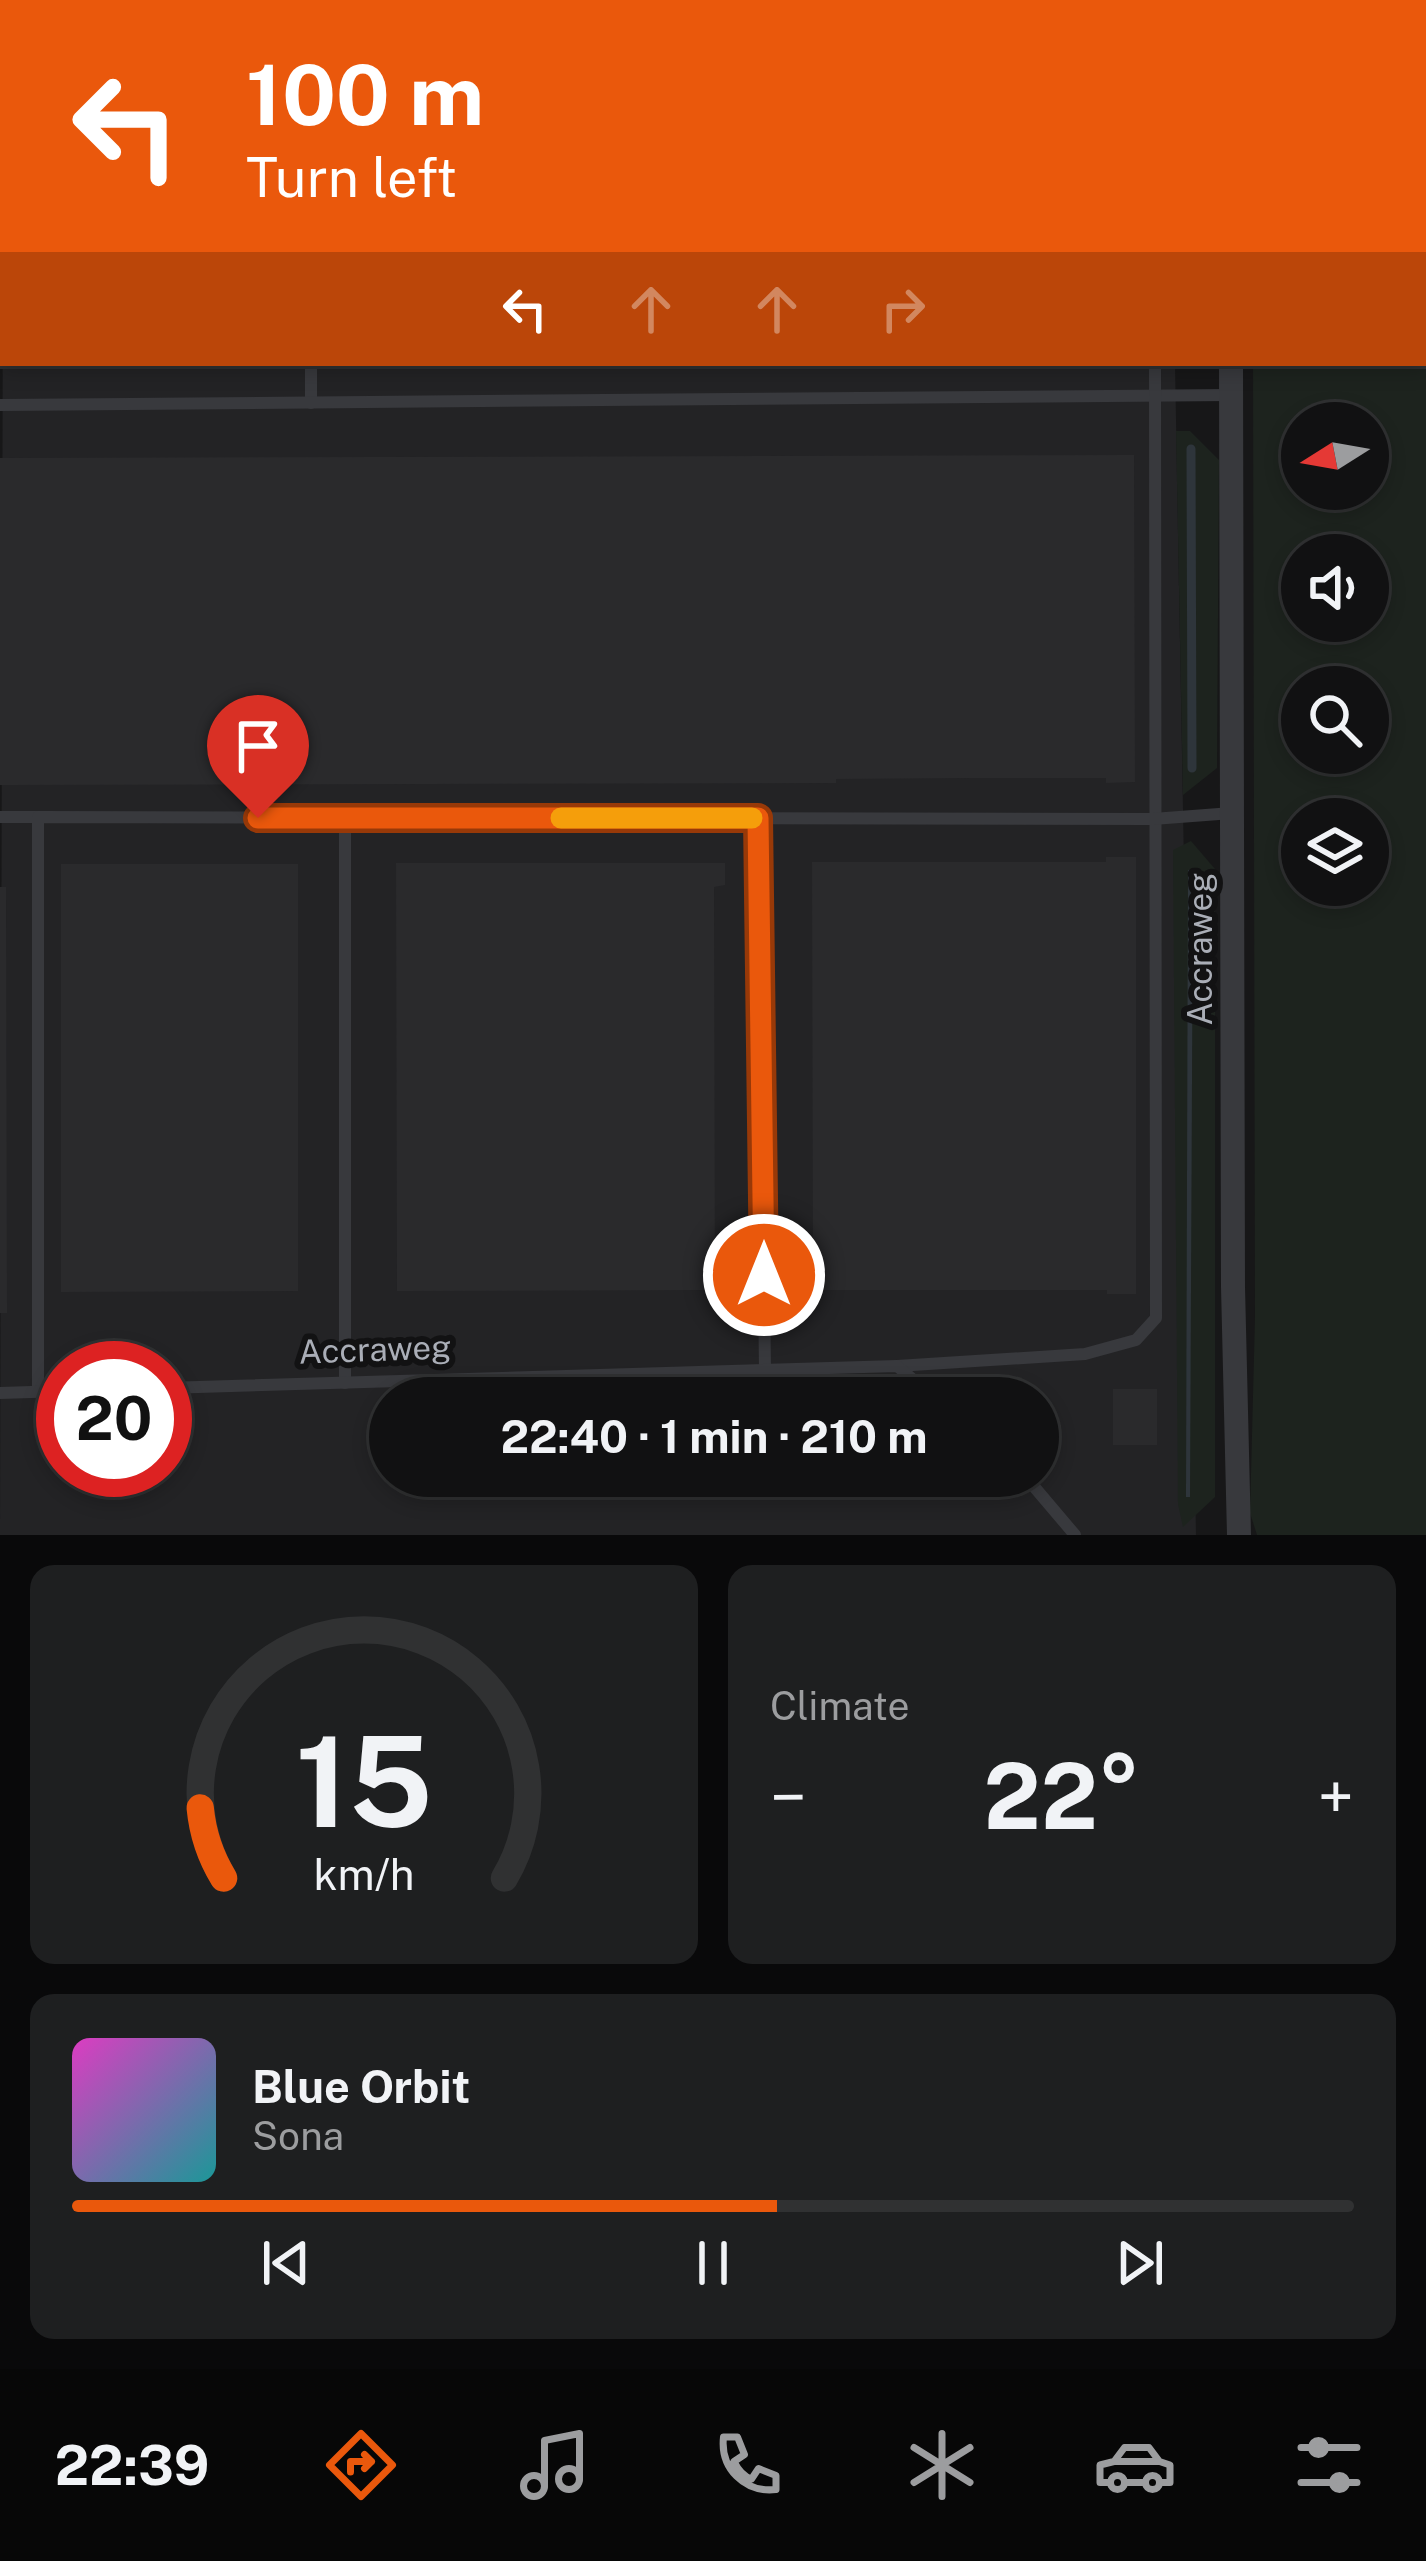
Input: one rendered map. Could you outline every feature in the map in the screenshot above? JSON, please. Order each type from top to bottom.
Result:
[{"type":"street","name":"Accraweg","points":[[1231,366],[1233,1287],[1239,1535]]},
{"type":"lane","points":[[311,366],[311,403]]},
{"type":"lane","name":"Accraweg","points":[[192,1387],[897,1366],[1085,1354],[1136,1340],[1156,1318],[1155,366]]},
{"type":"lane","points":[[0,405],[1231,395]]},
{"type":"lane","points":[[0,818],[1153,819],[1233,813]]},
{"type":"lane","points":[[38,818],[38,1341]]},
{"type":"lane","points":[[345,818],[345,1383]]},
{"type":"lane","points":[[758,818],[765,1370]]},
{"type":"lane","points":[[897,1366],[910,1377]]},
{"type":"lane","points":[[0,1393],[36,1392]]},
{"type":"lane","points":[[1043,1497],[1075,1535]]},
{"type":"shaded area","points":[[3,366],[1175,366],[1196,1535],[0,1535]]},
{"type":"shaded area","points":[[1253,366],[1426,366],[1426,1535],[1257,1535],[1250,1513],[1255,1317]]},
{"type":"shaded area","points":[[1176,431],[1190,431],[1219,460],[1217,768],[1183,795]]},
{"type":"shaded area","points":[[1191,841],[1215,869],[1215,1497],[1183,1527],[1178,1504],[1173,850]]},
{"type":"shaded area","points":[[1193,869],[1190,1497],[1186,1497],[1188,870]]},
{"type":"building","points":[[1134,455],[1135,782],[970,778],[836,779],[836,783],[0,785],[0,458]]},
{"type":"building","points":[[1106,857],[1136,857],[1136,1294],[1107,1294],[1107,1290],[813,1290],[812,862],[1106,862]]},
{"type":"building","points":[[396,863],[725,863],[725,885],[714,887],[715,1290],[397,1291]]},
{"type":"building","points":[[61,864],[298,864],[298,1291],[61,1292]]},
{"type":"building","points":[[0,887],[6,887],[7,1313],[0,1313]]},
{"type":"building","points":[[1113,1389],[1157,1389],[1157,1445],[1113,1445]]},
{"type":"waterway","points":[[1191,449],[1192,768]]},
{"type":"slow traffic","points":[[561,818],[752,818]]},
{"type":"route","points":[[258,818],[758,818],[764,1275]]}]
